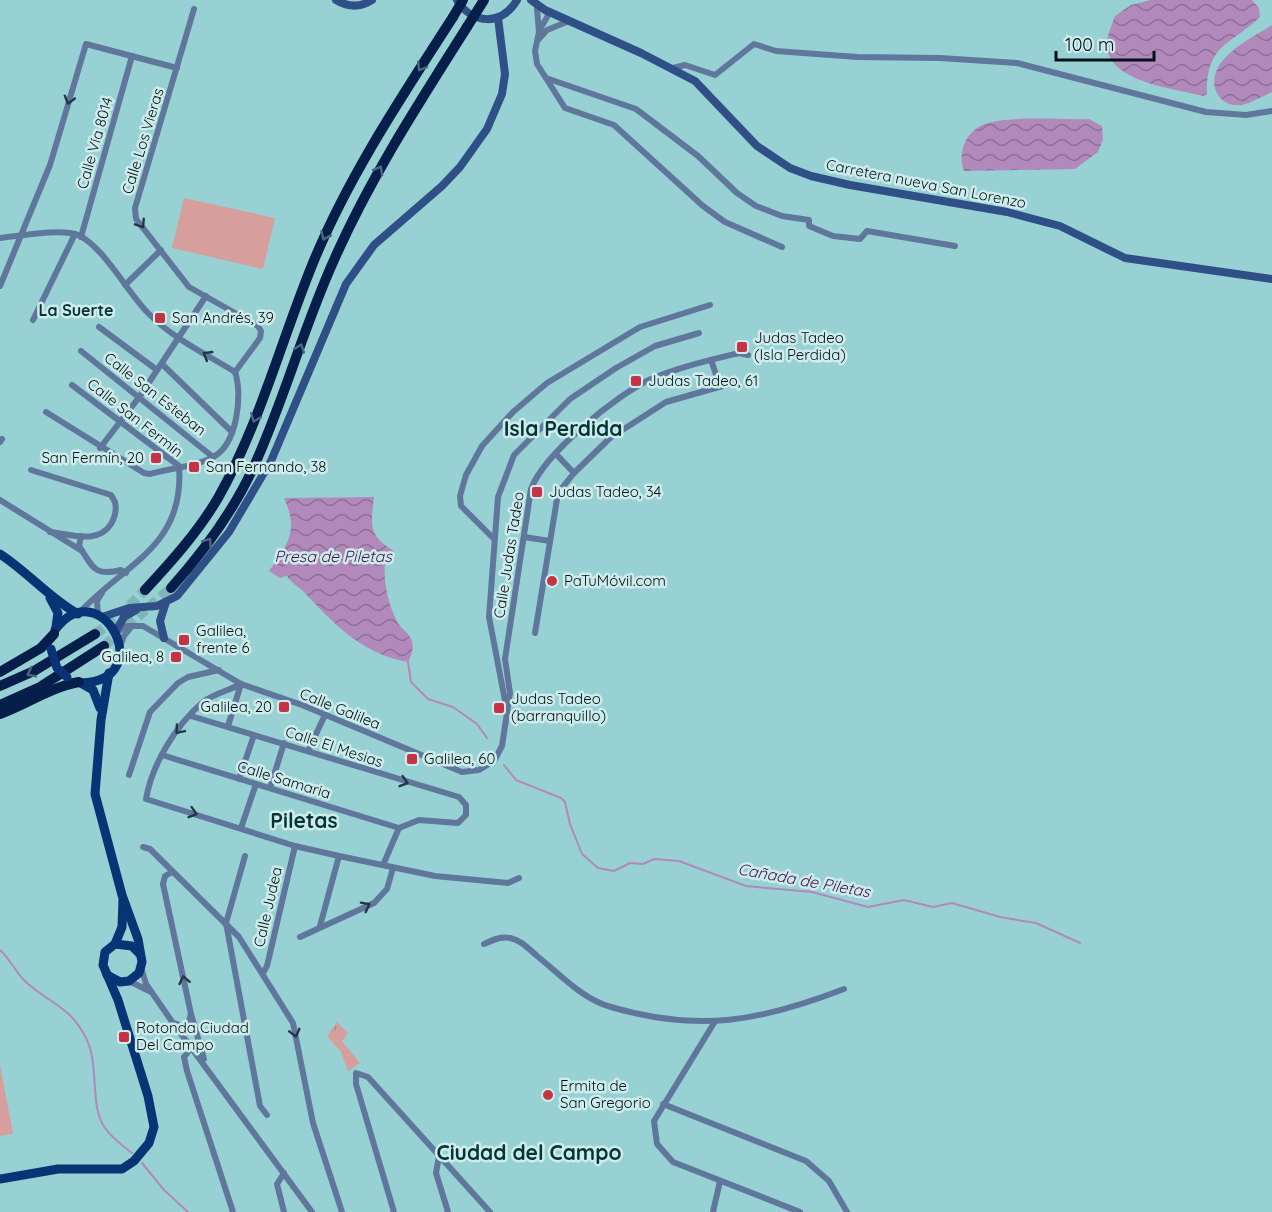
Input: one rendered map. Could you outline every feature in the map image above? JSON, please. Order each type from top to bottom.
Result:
[{"type":"highway","points":[[145,590],[192,536],[217,500],[257,414],[315,258],[337,210],[369,151],[464,0]]},
{"type":"highway","points":[[171,588],[205,547],[232,507],[254,466],[333,262],[355,214],[386,157],[484,0]]},
{"type":"highway","points":[[0,672],[41,648],[55,632]]},
{"type":"highway","points":[[0,687],[34,671],[95,634]]},
{"type":"highway","points":[[0,705],[40,687],[104,646]]},
{"type":"highway","points":[[0,714],[23,706],[53,689],[80,682]]},
{"type":"main road","points":[[0,554],[19,566],[59,603],[78,614]]},
{"type":"main road","points":[[46,591],[58,614],[51,649],[57,668],[67,677],[80,682],[96,694],[101,720]]},
{"type":"main road","points":[[55,632],[69,617],[78,614],[100,616],[116,631],[120,647],[119,657],[109,673],[101,720],[95,794],[123,895],[130,910],[140,954],[141,967],[128,981],[118,1000]]},
{"type":"main road","points":[[80,682],[91,682],[109,673]]},
{"type":"main road","points":[[0,1179],[58,1169],[122,1169],[134,1161],[149,1143],[154,1127],[148,1096],[118,1000],[104,971],[105,952],[115,944],[122,927],[123,895]]},
{"type":"main road","points":[[115,944],[132,946],[140,954]]},
{"type":"main road","points":[[104,971],[114,980],[128,981]]},
{"type":"street","points":[[336,0],[348,6],[358,6],[372,0]]},
{"type":"street","points":[[457,0],[470,15],[489,24],[501,43]]},
{"type":"street","name":"Carretera nueva San Lorenzo","points":[[531,0],[544,10]]},
{"type":"street","points":[[481,19],[498,18],[515,4]]},
{"type":"street","name":"Carretera nueva San Lorenzo","points":[[515,4],[544,10],[673,68],[695,81],[707,92],[757,146],[790,168],[811,176],[1007,212],[1059,226],[1125,258],[1272,279]]},
{"type":"street","name":"Calle Los Vieras","points":[[194,9],[135,208],[136,219],[189,286],[258,326],[261,331],[260,338],[235,372]]},
{"type":"street","points":[[544,10],[535,51],[537,64],[565,108],[614,125],[703,206],[725,222],[782,247]]},
{"type":"street","points":[[539,32],[544,10]]},
{"type":"street","points":[[107,588],[98,601],[100,616],[129,608],[157,606],[177,596],[207,562],[251,498],[292,416],[337,303],[358,265],[374,245],[442,186],[473,151],[487,129],[502,94],[506,74],[498,18]]},
{"type":"street","points":[[537,40],[547,30],[570,21]]},
{"type":"street","points":[[0,286],[50,165],[86,44],[177,68]]},
{"type":"street","points":[[673,68],[685,65],[715,75],[754,44],[776,51],[857,57],[940,58],[1017,63],[1206,112],[1246,115],[1272,111]]},
{"type":"street","name":"Calle Vía 8014","points":[[33,320],[78,235],[132,56]]},
{"type":"street","points":[[546,78],[636,109],[698,156],[737,193],[756,206],[782,216],[809,220],[809,226],[833,236],[860,239],[867,231],[955,246]]},
{"type":"street","points":[[0,238],[78,235],[96,250],[146,312],[180,339],[235,372],[238,380],[238,416],[220,453],[179,466],[144,473],[100,448],[46,412]]},
{"type":"street","points":[[125,285],[161,250]]},
{"type":"street","points":[[100,448],[180,339],[206,296]]},
{"type":"street","points":[[494,538],[461,506],[460,496],[466,475],[482,446],[513,412],[548,383],[640,327],[710,304]]},
{"type":"street","points":[[99,327],[157,370]]},
{"type":"street","points":[[506,709],[489,617],[498,497],[514,455],[570,399],[616,368],[655,346],[699,333]]},
{"type":"street","name":"Calle San Esteban","points":[[81,351],[140,396],[213,457]]},
{"type":"street","name":"Calle Judas Tadeo","points":[[506,709],[510,693],[505,659],[531,489],[536,474],[593,418],[648,381],[672,370],[739,352],[748,354]]},
{"type":"street","points":[[711,360],[720,386]]},
{"type":"street","points":[[162,364],[231,431]]},
{"type":"street","points":[[535,633],[558,493],[574,473],[610,438],[666,402],[733,383]]},
{"type":"street","name":"Calle San Fermín","points":[[72,385],[179,466],[179,501],[171,518],[144,558],[78,614]]},
{"type":"street","points":[[556,454],[574,473]]},
{"type":"street","points":[[31,470],[111,495],[117,508],[109,527],[104,533],[95,537],[50,532]]},
{"type":"street","points":[[0,500],[82,551]]},
{"type":"street","points":[[81,536],[79,546],[101,573],[121,570],[126,573]]},
{"type":"street","points":[[524,537],[550,541]]},
{"type":"street","points":[[164,638],[160,621],[166,602]]},
{"type":"street","points":[[116,631],[124,617],[139,608]]},
{"type":"street","points":[[116,631],[132,626]]},
{"type":"street","points":[[120,647],[124,636],[132,626]]},
{"type":"street","name":"Calle Galilea","points":[[132,626],[144,626],[241,684],[325,715],[462,772],[479,770],[494,761],[502,746],[506,709]]},
{"type":"street","points":[[129,775],[150,712],[178,683],[188,677],[219,670]]},
{"type":"street","points":[[241,684],[204,701],[169,742],[146,799],[295,846],[393,868],[435,876],[508,883],[519,878]]},
{"type":"street","points":[[228,726],[241,684]]},
{"type":"street","points":[[308,751],[325,715]]},
{"type":"street","name":"Calle El Mesias","points":[[191,716],[459,797],[466,805],[466,815],[459,823],[419,820],[399,828]]},
{"type":"street","points":[[240,779],[254,735]]},
{"type":"street","points":[[270,788],[284,743]]},
{"type":"street","name":"Calle Samaria","points":[[162,755],[399,828]]},
{"type":"street","points":[[241,828],[256,784]]},
{"type":"street","points":[[383,865],[399,828]]},
{"type":"street","name":"Calle Judea","points":[[262,973],[267,966],[295,846]]},
{"type":"street","points":[[143,847],[150,849],[226,923],[246,946],[293,1023],[313,1123],[342,1212]]},
{"type":"street","points":[[245,856],[226,923],[260,1106],[267,1115]]},
{"type":"street","points":[[320,926],[339,856]]},
{"type":"street","points":[[300,937],[374,903],[387,890],[393,868]]},
{"type":"street","points":[[172,872],[165,876],[163,884],[191,1014],[201,1051],[213,1076]]},
{"type":"street","points":[[484,944],[499,937],[520,942],[577,989],[595,1001],[610,1007],[714,1023],[759,1017],[843,989]]},
{"type":"street","points":[[233,957],[236,947],[240,944],[246,946]]},
{"type":"street","points":[[141,967],[146,984],[173,1023],[312,1212]]},
{"type":"street","points":[[128,981],[139,983],[154,995]]},
{"type":"street","points":[[173,1023],[183,1027],[188,1025],[191,1014]]},
{"type":"street","points":[[714,1023],[663,1104],[654,1121],[653,1132],[663,1153],[673,1162],[800,1212]]},
{"type":"street","points":[[192,1047],[184,1057],[187,1071],[233,1212]]},
{"type":"street","points":[[394,1212],[356,1084],[357,1073],[368,1077],[490,1212]]},
{"type":"street","points":[[663,1104],[806,1161],[828,1181],[847,1212]]},
{"type":"street","points":[[439,1156],[436,1173],[448,1212]]},
{"type":"street","points":[[284,1173],[277,1184],[284,1212]]},
{"type":"street","points":[[713,1212],[720,1181]]},
{"type":"green space","points":[[184,198],[275,218],[263,269],[172,248]]},
{"type":"green space","points":[[337,1022],[348,1033],[342,1041],[360,1063],[348,1071],[341,1052],[327,1036]]},
{"type":"green space","points":[[0,1065],[13,1134],[0,1136]]},
{"type":"water","points":[[1151,0],[1252,0],[1259,8],[1260,17],[1230,40],[1216,55],[1208,77],[1207,94],[1203,96],[1146,82],[1120,69],[1111,60],[1107,44],[1115,16],[1131,5]]},
{"type":"water","points":[[1272,25],[1272,92],[1242,105],[1226,103],[1217,93],[1215,86],[1214,79],[1220,64],[1237,47]]},
{"type":"water","points":[[1013,119],[1089,119],[1102,126],[1103,139],[1098,152],[1075,169],[964,171],[963,147],[971,133],[984,124]]},
{"type":"water","name":"Presa de Piletas","points":[[374,497],[372,523],[375,535],[394,551],[386,556],[385,580],[393,614],[413,645],[408,662],[392,658],[363,645],[338,627],[287,576],[280,578],[269,571],[286,545],[291,528],[291,520],[284,498]]},
{"type":"waterway","name":"Cañada de Piletas","points":[[408,662],[411,682],[428,699],[453,707],[477,724],[487,738]]},
{"type":"waterway","name":"Cañada de Piletas","points":[[504,765],[516,780],[561,798],[565,802],[570,824],[582,854],[598,868],[614,871],[630,863],[643,864],[654,859],[679,861],[746,886],[812,892],[868,907],[904,900],[933,907],[952,903],[1000,917],[1036,923],[1080,943]]},
{"type":"waterway","points":[[0,950],[26,982],[66,1012],[80,1027],[93,1061],[100,1119],[111,1135],[132,1153]]},
{"type":"waterway","points":[[142,1163],[164,1190],[188,1212]]},
{"type":"tunnel","points":[[104,646],[171,588]]},
{"type":"tunnel","points":[[95,634],[120,616],[145,590]]},
{"type":"place","name":"San Andrés, 39","points":[[160,318]]},
{"type":"place","name":"Judas Tadeo (Isla Perdida)","points":[[742,347]]},
{"type":"place","name":"Judas Tadeo, 61","points":[[636,381]]},
{"type":"place","name":"San Fermín, 20","points":[[156,458]]},
{"type":"place","name":"San Fernando, 38","points":[[194,467]]},
{"type":"place","name":"Judas Tadeo, 34","points":[[537,492]]},
{"type":"place","name":"PaTuMóvil.com","points":[[552,581]]},
{"type":"place","name":"Galilea, frente 6","points":[[184,640]]},
{"type":"place","name":"Galilea, 8","points":[[176,657]]},
{"type":"place","name":"Galilea, 20","points":[[284,707]]},
{"type":"place","name":"Judas Tadeo (barranquillo)","points":[[499,708]]},
{"type":"place","name":"Galilea, 60","points":[[412,759]]},
{"type":"place","name":"Rotonda Ciudad Del Campo","points":[[124,1037]]},
{"type":"place","name":"Ermita de San Gregorio","points":[[548,1095]]},
{"type":"district","name":"La Suerte","points":[[76,310]]},
{"type":"district","name":"Isla Perdida","points":[[563,429]]},
{"type":"district","name":"Piletas","points":[[304,821]]},
{"type":"district","name":"Ciudad del Campo","points":[[529,1153]]}]
